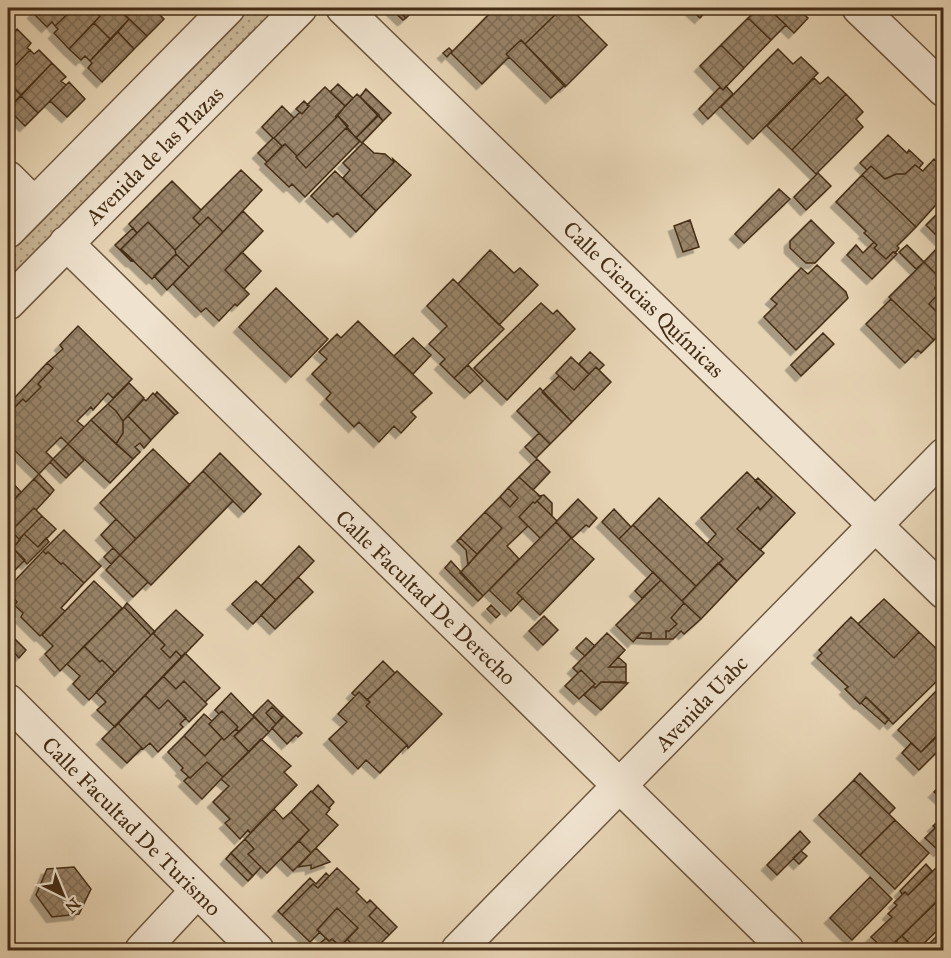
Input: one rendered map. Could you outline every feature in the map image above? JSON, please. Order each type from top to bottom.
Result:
[{"type":"street","points":[[8,231],[228,8]]},
{"type":"street","name":"Avenida de las Plazas","points":[[8,303],[300,8]]},
{"type":"street","name":"Calle Ciencias Químicas","points":[[344,8],[944,592]]},
{"type":"street","points":[[859,8],[944,90]]},
{"type":"street","points":[[8,178],[34,204]]},
{"type":"street","name":"Calle Facultad De Derecho","points":[[66,243],[787,951]]},
{"type":"street","name":"Avenida Uabc","points":[[458,951],[944,455]]},
{"type":"street","name":"Calle Facultad De Turismo","points":[[8,701],[257,951]]},
{"type":"street","points":[[142,951],[197,891]]},
{"type":"shaded area","points":[[221,8],[278,8],[8,283],[8,217]]},
{"type":"building","points":[[38,8],[74,8],[55,26],[52,22],[47,27],[33,13]]},
{"type":"building","points":[[74,8],[92,8],[100,16],[69,49],[54,33],[58,29],[55,26]]},
{"type":"building","points":[[100,8],[117,8],[129,19],[110,39],[94,23],[100,16],[96,13]]},
{"type":"building","points":[[120,8],[132,8],[125,15]]},
{"type":"building","points":[[132,8],[153,8],[164,19],[147,36],[125,15]]},
{"type":"building","points":[[390,8],[395,8],[406,18],[403,20]]},
{"type":"building","points":[[395,8],[416,8],[406,18]]},
{"type":"building","points":[[495,8],[553,8],[558,12],[525,44],[521,40],[506,54],[509,57],[482,84],[451,53]]},
{"type":"building","points":[[562,8],[570,8],[607,45],[565,87],[525,44]]},
{"type":"building","points":[[689,8],[709,8],[700,18]]},
{"type":"building","points":[[759,8],[768,8],[786,25],[771,40],[748,18]]},
{"type":"building","points":[[768,8],[797,8],[808,18],[794,33]]},
{"type":"building","points":[[748,18],[771,40],[744,68],[721,45]]},
{"type":"building","points":[[129,19],[147,36],[134,49],[118,32]]},
{"type":"building","points":[[94,23],[110,39],[90,61],[85,56],[81,60],[69,49]]},
{"type":"building","points":[[17,29],[31,43],[27,48],[30,50],[8,73],[8,39]]},
{"type":"building","points":[[118,32],[134,49],[102,82],[88,68],[92,63],[90,61]]},
{"type":"building","points":[[521,40],[565,85],[551,98],[506,54]]},
{"type":"building","points":[[721,45],[744,68],[723,90],[700,66]]},
{"type":"building","points":[[449,48],[452,51],[447,57],[443,53]]},
{"type":"building","points":[[778,49],[793,64],[801,57],[818,73],[753,139],[721,107]]},
{"type":"building","points":[[30,50],[34,54],[39,50],[52,63],[21,95],[8,82],[8,73]]},
{"type":"building","points":[[52,63],[66,77],[61,81],[66,85],[38,113],[21,96]]},
{"type":"building","points":[[828,77],[846,94],[792,150],[767,126],[814,78],[820,84]]},
{"type":"building","points":[[8,82],[21,95],[8,109]]},
{"type":"building","points":[[69,82],[85,99],[67,117],[50,101]]},
{"type":"building","points":[[338,84],[353,98],[345,106],[330,92]]},
{"type":"building","points":[[726,86],[733,94],[708,119],[699,109],[720,87],[723,90]]},
{"type":"building","points":[[325,87],[345,106],[336,118],[297,156],[285,144],[282,146],[274,138],[300,112],[302,114],[309,106],[307,105]]},
{"type":"building","points":[[366,89],[391,113],[383,121],[360,97]]},
{"type":"building","points":[[357,94],[379,115],[356,138],[338,116],[335,117]]},
{"type":"building","points":[[846,94],[863,112],[856,119],[863,127],[816,174],[792,150]]},
{"type":"building","points":[[21,96],[38,113],[25,126],[8,109]]},
{"type":"building","points":[[304,101],[309,106],[302,114],[296,109]]},
{"type":"building","points":[[282,106],[294,118],[274,138],[282,146],[267,162],[258,153],[273,138],[262,127]]},
{"type":"building","points":[[378,115],[383,121],[362,143],[356,138]]},
{"type":"building","points":[[338,116],[348,126],[306,168],[296,157]]},
{"type":"building","points":[[346,128],[360,141],[305,197],[292,184],[289,187],[265,164],[285,144],[306,168]]},
{"type":"building","points":[[888,135],[907,153],[909,150],[923,163],[919,168],[915,165],[905,174],[896,174],[885,179],[871,166],[867,170],[860,163]]},
{"type":"building","points":[[363,143],[374,153],[385,154],[394,162],[361,196],[343,178],[350,170],[343,163]]},
{"type":"building","points":[[393,159],[411,175],[376,211],[361,196],[394,162]]},
{"type":"building","points":[[934,159],[944,168],[944,196],[916,227],[862,175],[871,166],[885,179],[896,174],[905,174],[915,165],[923,171]]},
{"type":"building","points":[[241,170],[262,190],[223,232],[208,217],[200,225],[193,218]]},
{"type":"building","points":[[335,171],[376,211],[356,232],[337,213],[333,217],[311,196]]},
{"type":"building","points":[[818,173],[831,186],[806,210],[794,197]]},
{"type":"building","points":[[862,175],[916,227],[897,246],[899,248],[896,252],[886,259],[874,248],[877,245],[864,233],[866,231],[836,202]]},
{"type":"building","points":[[172,181],[201,210],[193,218],[200,225],[175,250],[148,222],[137,233],[129,224]]},
{"type":"building","points":[[779,189],[790,199],[744,243],[735,234]]},
{"type":"building","points":[[243,211],[263,231],[225,270],[249,294],[237,306],[235,304],[219,321],[206,308],[201,312],[173,284]]},
{"type":"building","points":[[940,211],[944,215],[943,242],[926,225]]},
{"type":"building","points":[[208,217],[223,232],[189,267],[175,250]]},
{"type":"building","points":[[690,220],[699,247],[683,252],[674,226]]},
{"type":"building","points":[[811,220],[834,243],[815,263],[806,263],[790,248],[790,241]]},
{"type":"building","points":[[148,222],[175,250],[176,254],[152,279],[121,249]]},
{"type":"building","points":[[133,228],[137,233],[121,249],[133,260],[131,261],[115,245]]},
{"type":"building","points":[[944,241],[944,282],[924,262]]},
{"type":"building","points":[[874,242],[877,245],[874,248],[886,259],[893,252],[897,254],[872,279],[847,255],[856,245],[863,253]]},
{"type":"building","points":[[907,245],[924,262],[916,269],[899,252]]},
{"type":"building","points":[[490,250],[514,273],[520,268],[538,285],[499,325],[458,284]]},
{"type":"building","points":[[242,252],[261,271],[244,289],[225,270]]},
{"type":"building","points":[[176,254],[189,267],[167,290],[154,276]]},
{"type":"building","points":[[924,262],[942,280],[935,288],[939,293],[929,304],[937,312],[944,305],[944,331],[934,340],[889,297]]},
{"type":"building","points":[[817,265],[846,292],[848,298],[796,350],[764,317],[777,304],[771,299],[801,268],[808,274]]},
{"type":"building","points":[[453,279],[504,329],[454,378],[440,364],[445,359],[429,344],[447,326],[427,306]]},
{"type":"building","points":[[942,280],[944,291],[938,292],[935,288]]},
{"type":"building","points":[[276,288],[328,339],[291,377],[239,327]]},
{"type":"building","points":[[942,291],[944,305],[937,312],[929,304],[938,292]]},
{"type":"building","points":[[891,299],[934,340],[921,353],[918,350],[905,363],[866,324]]},
{"type":"building","points":[[541,303],[553,314],[557,310],[575,329],[507,400],[474,368]]},
{"type":"building","points":[[358,321],[432,393],[411,412],[416,417],[401,433],[394,426],[379,442],[359,422],[354,427],[326,399],[331,393],[312,374],[327,359],[319,352],[337,334],[341,338]]},
{"type":"building","points":[[78,326],[132,379],[113,398],[108,393],[93,410],[91,407],[77,421],[84,427],[68,444],[61,437],[46,452],[53,459],[39,474],[8,444],[8,422],[12,418],[8,414],[23,399],[26,402],[41,387],[38,384],[53,368],[47,363],[63,349],[60,345]]},
{"type":"building","points":[[823,333],[834,344],[801,376],[791,365]]},
{"type":"building","points":[[413,338],[431,355],[413,374],[394,356]]},
{"type":"building","points":[[590,352],[604,365],[599,370],[596,367],[589,374],[579,364]]},
{"type":"building","points":[[571,357],[589,374],[574,390],[556,373]]},
{"type":"building","points":[[47,363],[53,368],[38,384],[41,387],[26,402],[23,399],[8,414],[8,405]]},
{"type":"building","points":[[468,365],[483,381],[470,393],[454,378]]},
{"type":"building","points":[[596,367],[611,382],[572,422],[542,392],[559,376],[574,390]]},
{"type":"building","points":[[129,383],[144,398],[123,421],[108,404]]},
{"type":"building","points":[[540,388],[572,422],[550,444],[517,411]]},
{"type":"building","points":[[157,392],[178,413],[175,415],[155,395]]},
{"type":"building","points":[[153,393],[175,415],[151,440],[128,416]]},
{"type":"building","points":[[108,404],[123,421],[123,433],[116,444],[91,420]]},
{"type":"building","points":[[128,416],[151,440],[144,448],[140,443],[135,447],[140,452],[133,459],[116,444],[123,433],[123,421]]},
{"type":"building","points":[[91,420],[133,459],[110,483],[68,444]]},
{"type":"building","points":[[539,433],[550,444],[536,458],[525,447]]},
{"type":"building","points":[[68,444],[84,460],[69,475],[53,459]]},
{"type":"building","points":[[153,449],[190,485],[136,539],[100,503]]},
{"type":"building","points":[[220,453],[261,494],[244,512],[203,471]]},
{"type":"building","points":[[53,459],[69,475],[66,478],[50,462]]},
{"type":"building","points":[[537,459],[550,472],[533,490],[519,477]]},
{"type":"building","points":[[203,471],[233,501],[151,585],[120,555]]},
{"type":"building","points":[[747,472],[772,497],[760,510],[758,507],[737,529],[764,553],[737,581],[719,563],[723,559],[707,544],[716,534],[701,518]]},
{"type":"building","points":[[39,474],[54,490],[50,495],[34,479]]},
{"type":"building","points":[[519,477],[541,497],[519,517],[528,526],[507,546],[519,559],[483,596],[460,573],[502,528],[485,512],[500,497],[510,507],[518,498],[508,488]]},
{"type":"building","points":[[8,478],[21,492],[8,506]]},
{"type":"building","points":[[758,478],[795,513],[760,550],[737,529],[758,507],[760,510],[772,497],[755,481]]},
{"type":"building","points":[[34,479],[50,495],[8,534],[8,506]]},
{"type":"building","points":[[508,488],[518,498],[510,507],[500,497]]},
{"type":"building","points":[[544,495],[552,503],[552,516],[537,501],[541,497],[539,496]]},
{"type":"building","points":[[659,498],[723,559],[696,586],[633,525]]},
{"type":"building","points":[[578,499],[597,518],[589,527],[586,525],[572,538],[556,522]]},
{"type":"building","points":[[537,501],[557,521],[540,538],[519,517],[533,502]]},
{"type":"building","points":[[34,508],[42,516],[19,539],[11,531]]},
{"type":"building","points":[[614,509],[631,527],[619,539],[602,522]]},
{"type":"building","points":[[485,512],[502,528],[477,554],[460,538]]},
{"type":"building","points":[[42,516],[56,529],[38,547],[24,534]]},
{"type":"building","points":[[116,519],[136,539],[120,555],[101,535]]},
{"type":"building","points":[[556,522],[571,538],[517,593],[523,598],[511,611],[489,590]]},
{"type":"building","points":[[633,525],[696,586],[682,601],[619,539]]},
{"type":"building","points":[[64,530],[101,566],[84,583],[63,563],[61,564],[48,552],[46,554],[43,551]]},
{"type":"building","points":[[11,531],[20,540],[13,548],[25,560],[8,577],[8,534]]},
{"type":"building","points":[[24,534],[38,547],[46,538],[49,542],[27,564],[13,548]]},
{"type":"building","points":[[460,538],[477,554],[468,565],[466,550],[457,541]]},
{"type":"building","points":[[571,538],[594,559],[540,615],[517,593]]},
{"type":"building","points":[[299,546],[314,561],[276,600],[261,586]]},
{"type":"building","points":[[113,548],[120,555],[111,564],[104,557]]},
{"type":"building","points":[[43,551],[46,554],[48,552],[61,564],[63,563],[84,583],[61,608],[65,611],[40,636],[21,617],[23,613],[14,605],[17,602],[8,592],[8,588]]},
{"type":"building","points":[[120,555],[148,582],[133,597],[106,570]]},
{"type":"building","points":[[451,561],[483,596],[478,601],[445,568]]},
{"type":"building","points":[[718,563],[737,581],[701,619],[682,601]]},
{"type":"building","points":[[653,572],[661,580],[642,598],[635,591]]},
{"type":"building","points":[[298,577],[313,592],[275,629],[261,615]]},
{"type":"building","points":[[661,580],[684,603],[671,618],[677,624],[666,631],[666,639],[651,639],[651,633],[641,633],[633,642],[616,625]]},
{"type":"building","points":[[94,581],[122,608],[60,671],[45,654],[53,646],[42,635]]},
{"type":"building","points":[[256,581],[276,600],[253,624],[232,604]]},
{"type":"building","points":[[884,599],[919,632],[894,658],[858,624]]},
{"type":"building","points":[[127,603],[155,632],[151,635],[124,607]]},
{"type":"building","points":[[684,603],[701,619],[684,634],[681,631],[673,639],[666,639],[666,631],[677,624],[671,618]]},
{"type":"building","points":[[491,605],[500,614],[496,618],[487,609]]},
{"type":"building","points":[[124,607],[151,635],[115,673],[84,646]]},
{"type":"building","points":[[176,610],[203,635],[182,657],[176,651],[170,658],[161,649],[165,645],[153,633]]},
{"type":"building","points":[[544,616],[558,630],[543,645],[529,631]]},
{"type":"building","points":[[851,617],[894,658],[919,632],[944,656],[944,674],[893,724],[866,697],[860,704],[845,689],[848,687],[817,658],[822,653],[819,650]]},
{"type":"building","points":[[8,632],[26,650],[19,658],[8,646]]},
{"type":"building","points":[[153,633],[165,645],[161,649],[170,658],[176,651],[182,657],[115,727],[97,710],[106,702],[96,692]]},
{"type":"building","points":[[607,633],[625,650],[609,667],[626,667],[626,682],[601,682],[595,688],[593,686],[595,684],[581,670],[578,673],[573,668]]},
{"type":"building","points":[[641,633],[651,633],[651,639],[636,638]]},
{"type":"building","points":[[586,638],[595,646],[585,656],[576,648]]},
{"type":"building","points":[[84,646],[115,673],[89,700],[73,684],[80,676],[67,664]]},
{"type":"building","points":[[185,653],[220,688],[205,702],[184,681],[176,689],[163,676]]},
{"type":"building","points":[[618,657],[626,664],[626,667],[609,667]]},
{"type":"building","points":[[383,661],[395,673],[367,700],[359,692],[355,696],[352,693]]},
{"type":"building","points":[[581,670],[595,684],[579,699],[565,686]]},
{"type":"building","points":[[397,671],[442,714],[408,748],[366,706],[370,702],[367,700]]},
{"type":"building","points":[[163,676],[176,689],[184,681],[207,704],[189,722],[168,700],[159,709],[145,695]]},
{"type":"building","points":[[601,682],[628,683],[601,710],[584,695]]},
{"type":"building","points":[[944,683],[944,730],[921,752],[898,730]]},
{"type":"building","points":[[359,692],[370,702],[366,706],[407,745],[380,773],[366,760],[358,769],[329,739],[347,722],[338,714]]},
{"type":"building","points":[[231,693],[254,717],[239,732],[236,729],[238,727],[222,711],[219,714],[215,710]]},
{"type":"building","points":[[145,695],[159,709],[168,700],[186,718],[180,724],[183,727],[158,752],[150,743],[143,749],[118,723]]},
{"type":"building","points":[[866,697],[889,719],[885,724],[861,703]]},
{"type":"building","points":[[268,700],[284,716],[282,717],[272,707],[266,713],[276,724],[269,732],[253,715]]},
{"type":"building","points":[[272,707],[282,717],[276,724],[266,713]]},
{"type":"building","points":[[222,711],[238,727],[224,740],[209,724]]},
{"type":"building","points":[[204,714],[212,721],[209,724],[222,738],[205,756],[184,736]]},
{"type":"building","points":[[284,716],[302,733],[298,737],[296,735],[287,744],[272,728]]},
{"type":"building","points":[[254,717],[269,732],[249,752],[234,736]]},
{"type":"building","points":[[118,723],[142,748],[127,763],[102,739]]},
{"type":"building","points":[[236,729],[239,732],[234,736],[249,752],[223,777],[207,762],[190,778],[168,752],[184,736],[205,756],[222,738],[224,740]]},
{"type":"building","points":[[943,729],[944,745],[919,770],[902,753],[911,743],[921,752]]},
{"type":"building","points":[[261,739],[291,766],[284,772],[297,785],[250,833],[248,830],[240,839],[225,823],[230,819],[213,802],[229,786],[221,779]]},
{"type":"building","points":[[207,762],[223,777],[202,799],[184,781]]},
{"type":"building","points":[[860,773],[895,808],[889,814],[854,780]]},
{"type":"building","points":[[854,780],[895,820],[860,855],[819,815]]},
{"type":"building","points":[[944,782],[944,801],[934,792]]},
{"type":"building","points":[[318,785],[334,802],[329,808],[312,792]]},
{"type":"building","points":[[311,791],[330,809],[326,814],[338,825],[311,853],[299,841],[309,830],[291,812]]},
{"type":"building","points":[[274,809],[283,819],[291,812],[309,830],[267,873],[248,854],[254,849],[245,839]]},
{"type":"building","points":[[944,816],[944,835],[933,826]]},
{"type":"building","points":[[895,820],[929,853],[895,889],[860,855]]},
{"type":"building","points":[[936,827],[944,835],[944,846],[939,851],[925,838]]},
{"type":"building","points":[[800,831],[810,842],[777,875],[767,865]]},
{"type":"building","points":[[245,839],[254,849],[248,854],[261,867],[253,876],[231,853]]},
{"type":"building","points":[[299,841],[311,853],[293,871],[281,859]]},
{"type":"building","points":[[316,848],[330,862],[311,869],[311,865],[298,867]]},
{"type":"building","points":[[801,851],[807,856],[799,864],[793,858]]},
{"type":"building","points":[[231,853],[253,876],[248,881],[226,859]]},
{"type":"building","points":[[926,864],[932,871],[908,895],[905,892],[902,894],[900,891]]},
{"type":"building","points":[[74,867],[91,889],[79,914],[52,917],[36,895],[47,869]]},
{"type":"building","points":[[937,867],[944,873],[944,895],[885,950],[871,937],[892,917],[888,914],[897,905],[894,903],[905,892],[908,895]]},
{"type":"building","points":[[337,868],[359,889],[356,892],[367,903],[370,900],[377,907],[369,916],[389,935],[374,950],[358,950],[347,939],[358,928],[337,908],[317,930],[320,932],[310,942],[282,915],[313,884],[318,888]]},
{"type":"building","points":[[326,873],[329,876],[318,888],[313,884],[282,915],[278,911],[310,878],[316,884]]},
{"type":"building","points":[[870,877],[892,899],[852,940],[830,918]]},
{"type":"building","points":[[940,898],[944,902],[944,924],[917,950],[902,936]]},
{"type":"building","points":[[377,907],[397,927],[389,935],[369,916]]},
{"type":"building","points":[[337,908],[358,928],[340,947],[317,930]]},
{"type":"building","points":[[944,929],[944,950],[923,950]]},
{"type":"building","points":[[902,936],[909,943],[903,949],[896,941]]},
{"type":"building","points":[[326,938],[329,941],[332,939],[344,950],[320,950],[316,947]]},
{"type":"building","points":[[347,939],[358,950],[344,950],[340,947]]}]
